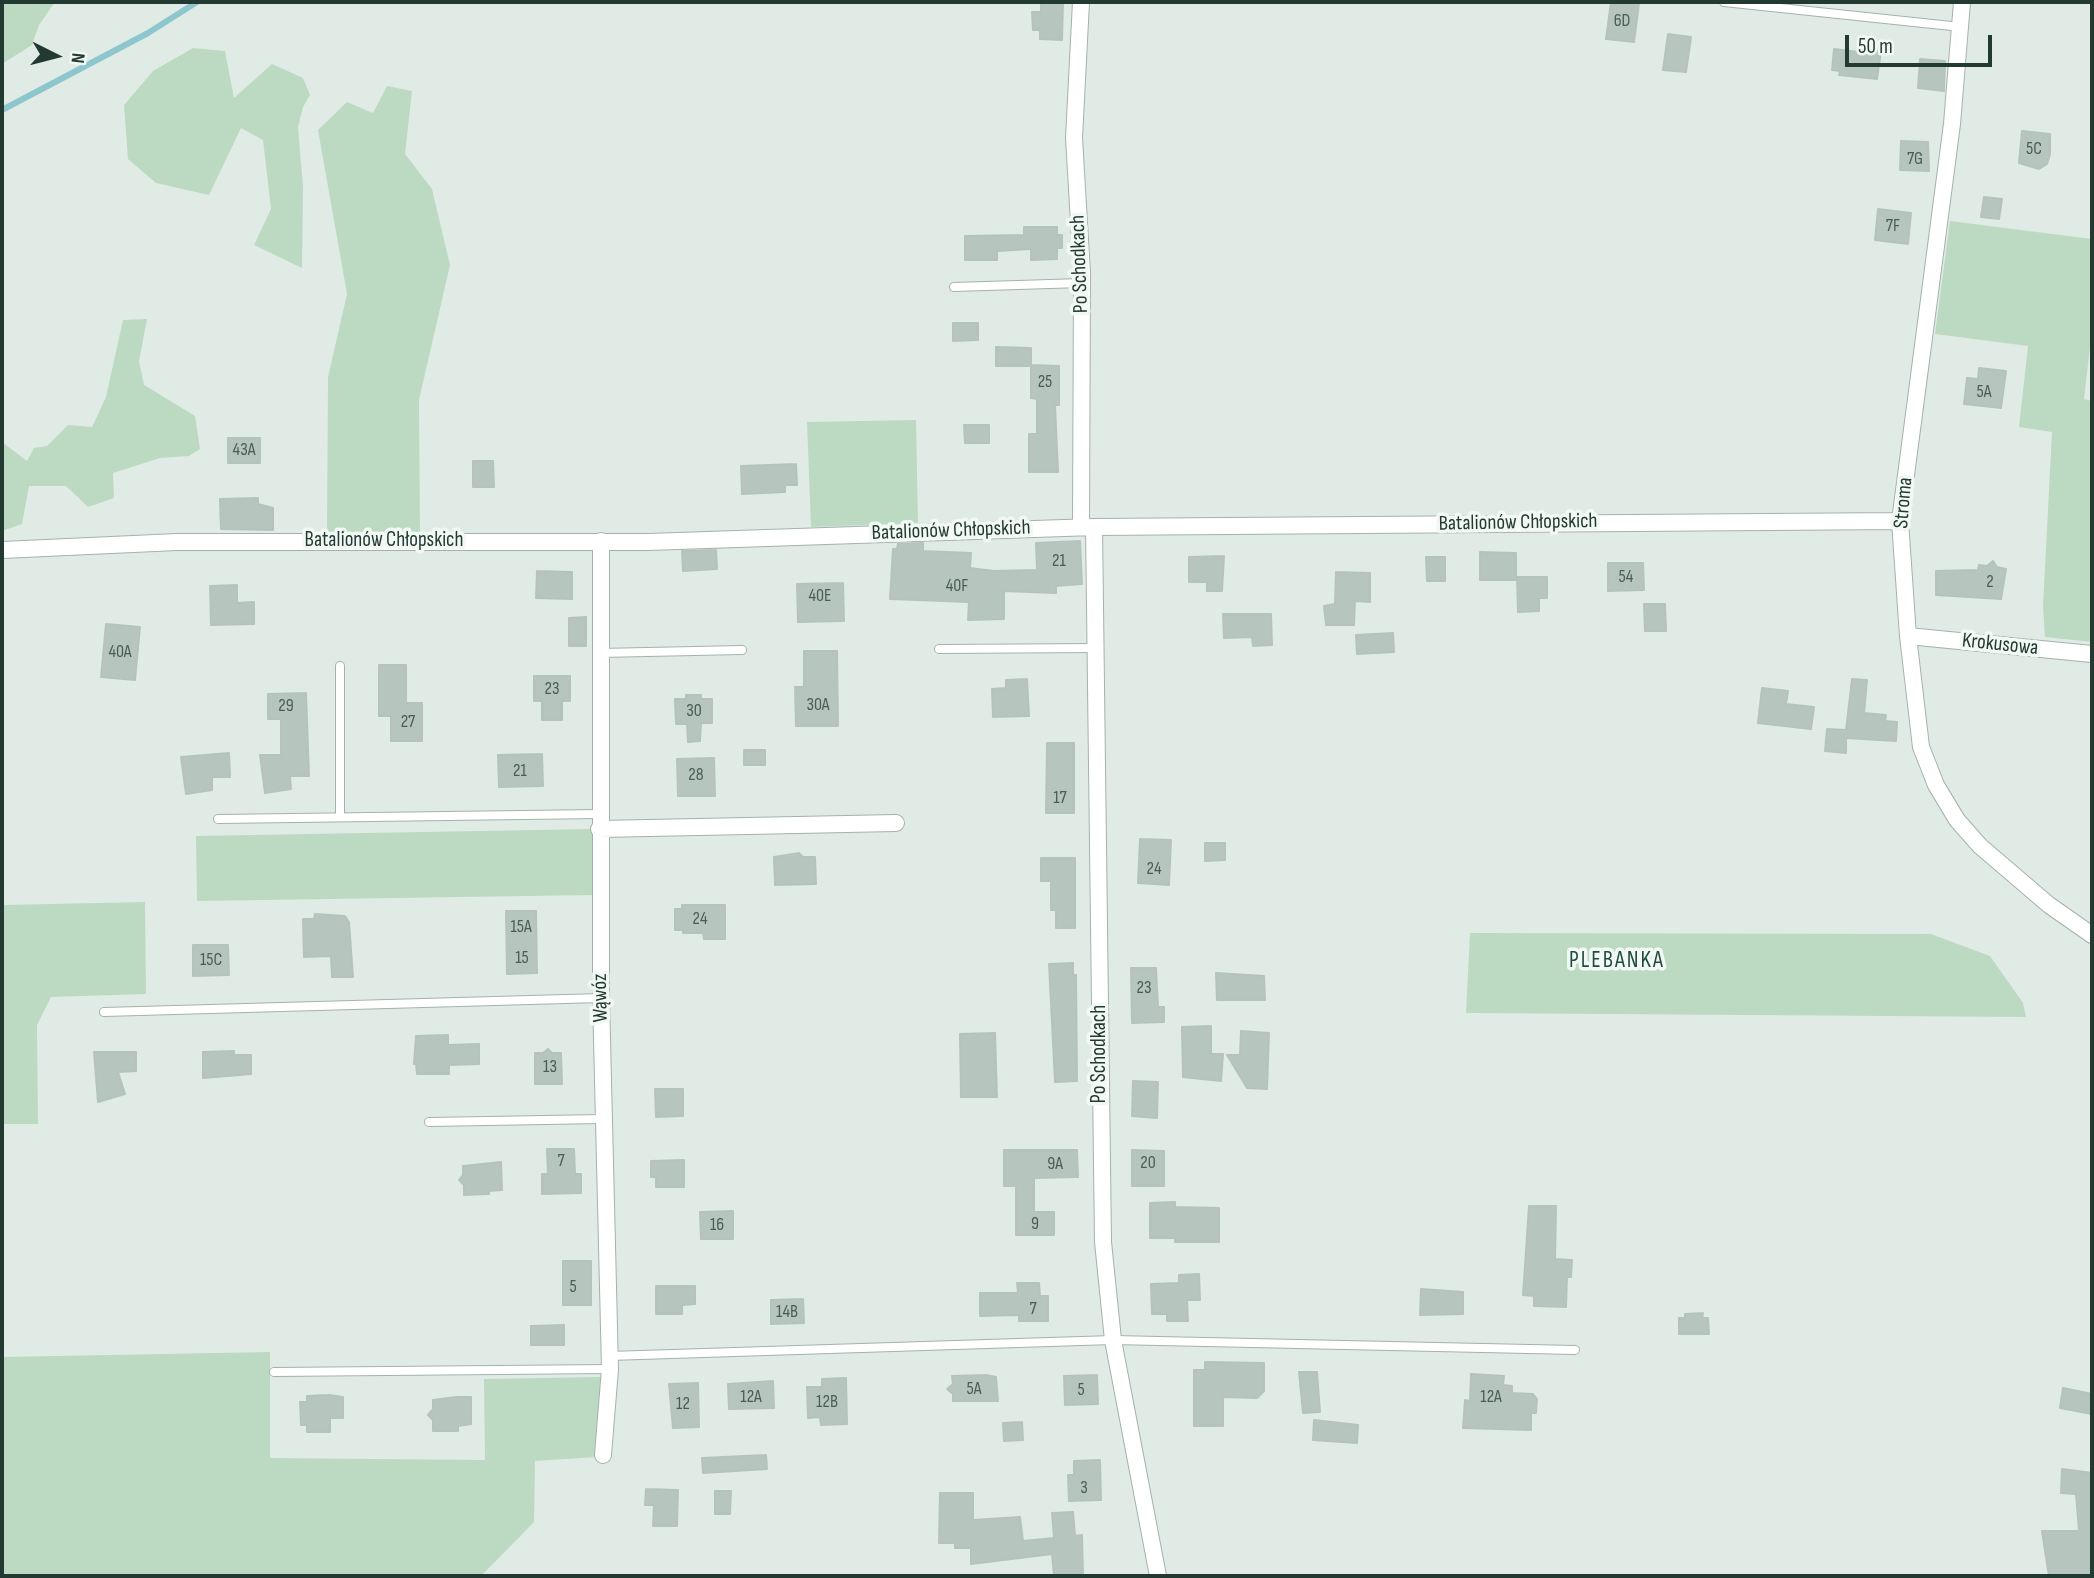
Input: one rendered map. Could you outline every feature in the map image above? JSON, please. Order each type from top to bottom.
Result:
[{"type":"street","name":"Po Schodkach","points":[[1081,2],[1074,138],[1082,283],[1088,527],[1096,648],[1103,1242],[1114,1340],[1158,1576]]},
{"type":"street","name":"Stroma","points":[[1962,2],[1952,124],[1900,521],[1908,636],[1921,747],[1936,785],[1957,820],[1980,846],[2049,905],[2092,935]]},
{"type":"street","name":"Batalionów Chłopskich","points":[[2,550],[177,542],[601,541],[1088,527],[1900,521]]},
{"type":"street","name":"Wąwóz","points":[[601,541],[599,822],[610,1363],[603,1455]]},
{"type":"street","name":"Krokusowa","points":[[1908,636],[2092,654]]},
{"type":"street","points":[[599,822],[896,822]]},
{"type":"lane","points":[[1724,2],[1961,27]]},
{"type":"lane","points":[[954,286],[1082,283]]},
{"type":"lane","points":[[939,649],[1096,648]]},
{"type":"lane","points":[[600,653],[742,650]]},
{"type":"lane","points":[[340,666],[340,816]]},
{"type":"lane","points":[[218,819],[340,816],[599,822]]},
{"type":"lane","points":[[104,1012],[601,998]]},
{"type":"lane","points":[[429,1122],[603,1119]]},
{"type":"lane","points":[[274,1372],[610,1363],[1114,1340],[1575,1350]]},
{"type":"green space","points":[[2,2],[55,2],[39,25],[32,45],[2,64]]},
{"type":"green space","points":[[193,48],[225,51],[234,98],[272,64],[303,78],[310,95],[303,107],[298,127],[303,187],[302,268],[254,245],[271,209],[263,140],[241,128],[209,195],[156,183],[128,159],[124,105],[153,71]]},
{"type":"green space","points":[[387,86],[412,91],[405,154],[432,189],[450,265],[419,400],[420,536],[327,535],[328,377],[347,294],[318,130],[347,102],[373,113]]},
{"type":"green space","points":[[1950,221],[2092,239],[2092,329],[2084,399],[2092,401],[2092,642],[2045,637],[2043,606],[2052,432],[2019,427],[2028,346],[1935,334]]},
{"type":"green space","points":[[147,319],[139,361],[144,385],[195,416],[200,449],[189,456],[160,458],[113,473],[114,498],[88,507],[66,486],[29,486],[22,524],[2,531],[2,442],[27,461],[34,448],[47,446],[68,425],[92,427],[106,397],[123,320]]},
{"type":"green space","points":[[916,420],[918,523],[811,527],[807,422]]},
{"type":"green space","points":[[592,829],[594,895],[197,901],[196,836]]},
{"type":"green space","points":[[145,902],[146,994],[51,997],[37,1025],[38,1124],[2,1124],[2,905]]},
{"type":"green space","points":[[1470,933],[1931,934],[1990,956],[2023,1003],[2026,1017],[1466,1013]]},
{"type":"green space","points":[[270,1352],[270,1458],[485,1460],[484,1379],[601,1377],[597,1457],[535,1461],[534,1522],[481,1576],[2,1576],[2,1357]]},
{"type":"building","points":[[1041,2],[1063,2],[1062,40],[1040,39],[1040,30],[1033,30],[1032,12],[1041,12]]},
{"type":"building","points":[[1611,2],[1639,3],[1634,42],[1606,39]]},
{"type":"building","points":[[1668,34],[1691,37],[1686,72],[1663,70]]},
{"type":"building","points":[[1859,48],[1881,51],[1877,79],[1839,75],[1840,71],[1832,70],[1834,49],[1859,52]]},
{"type":"building","points":[[1920,59],[1945,61],[1944,91],[1918,88]]},
{"type":"building","points":[[2022,131],[2050,134],[2047,164],[2039,169],[2019,163]]},
{"type":"building","points":[[1901,141],[1928,142],[1929,171],[1900,170]]},
{"type":"building","points":[[1984,197],[2002,199],[1999,219],[1981,217]]},
{"type":"building","points":[[1878,209],[1911,213],[1908,244],[1875,240]]},
{"type":"building","points":[[1024,227],[1057,227],[1057,235],[1062,235],[1062,248],[1057,248],[1057,259],[1031,260],[1031,249],[997,251],[997,260],[965,260],[965,236],[1024,235]]},
{"type":"building","points":[[953,323],[978,323],[978,340],[953,341]]},
{"type":"building","points":[[996,347],[1031,348],[1031,366],[996,366]]},
{"type":"building","points":[[1031,365],[1059,366],[1059,405],[1055,405],[1058,472],[1029,472],[1029,434],[1037,434],[1037,399],[1031,398]]},
{"type":"building","points":[[1979,368],[2006,371],[2001,408],[1964,404],[1967,378],[1978,379]]},
{"type":"building","points":[[964,425],[989,425],[989,443],[965,443]]},
{"type":"building","points":[[228,438],[260,438],[260,463],[228,463]]},
{"type":"building","points":[[473,461],[493,461],[494,487],[473,487]]},
{"type":"building","points":[[796,464],[797,485],[785,485],[785,492],[742,494],[741,466]]},
{"type":"building","points":[[258,498],[258,504],[273,508],[273,530],[221,529],[220,499]]},
{"type":"building","points":[[1080,541],[1082,584],[1056,586],[1056,593],[1004,591],[1004,619],[968,620],[969,602],[890,599],[893,549],[897,549],[898,544],[923,543],[923,551],[971,553],[970,568],[994,571],[1037,570],[1036,543]]},
{"type":"building","points":[[716,550],[717,569],[683,571],[682,551]]},
{"type":"building","points":[[1480,552],[1516,553],[1516,580],[1480,580]]},
{"type":"building","points":[[1224,556],[1222,591],[1207,591],[1207,582],[1189,582],[1189,557]]},
{"type":"building","points":[[1426,557],[1445,557],[1445,581],[1427,581]]},
{"type":"building","points":[[1993,561],[1997,567],[2006,569],[2001,599],[1936,595],[1936,571],[1978,570],[1979,565],[1987,566]]},
{"type":"building","points":[[1608,563],[1643,563],[1644,590],[1608,591]]},
{"type":"building","points":[[537,571],[572,572],[572,599],[536,598]]},
{"type":"building","points":[[1336,572],[1370,573],[1370,602],[1355,601],[1354,625],[1326,625],[1324,606],[1335,604]]},
{"type":"building","points":[[1517,577],[1547,577],[1547,598],[1539,598],[1539,611],[1518,612]]},
{"type":"building","points":[[843,583],[844,621],[798,622],[797,584]]},
{"type":"building","points":[[237,585],[237,603],[254,602],[254,624],[211,625],[210,586]]},
{"type":"building","points":[[1644,604],[1665,604],[1666,631],[1645,631]]},
{"type":"building","points":[[1223,614],[1271,614],[1272,645],[1253,646],[1252,637],[1224,638]]},
{"type":"building","points":[[586,617],[586,646],[569,646],[569,618]]},
{"type":"building","points":[[106,624],[140,627],[135,680],[101,677]]},
{"type":"building","points":[[1393,633],[1394,652],[1357,654],[1356,635]]},
{"type":"building","points":[[804,651],[837,651],[838,726],[796,726],[795,687],[804,687]]},
{"type":"building","points":[[379,665],[406,665],[406,703],[422,703],[422,741],[391,741],[391,716],[379,716]]},
{"type":"building","points":[[534,676],[570,676],[570,701],[562,701],[562,720],[542,720],[542,701],[534,701]]},
{"type":"building","points":[[1027,679],[1029,716],[993,717],[992,689],[1006,688],[1006,680]]},
{"type":"building","points":[[1852,679],[1867,680],[1864,713],[1886,715],[1885,721],[1897,722],[1896,741],[1846,738],[1846,753],[1825,751],[1827,729],[1846,730]]},
{"type":"building","points":[[1762,688],[1788,691],[1786,704],[1814,707],[1811,729],[1758,723]]},
{"type":"building","points":[[306,693],[309,776],[290,776],[291,789],[265,793],[260,755],[281,755],[281,719],[268,719],[268,694]]},
{"type":"building","points":[[686,695],[701,695],[701,699],[712,699],[712,723],[701,723],[700,741],[688,742],[687,724],[676,724],[675,699],[686,699]]},
{"type":"building","points":[[1047,743],[1074,743],[1074,813],[1046,813]]},
{"type":"building","points":[[744,750],[765,750],[765,765],[744,765]]},
{"type":"building","points":[[229,753],[230,777],[212,777],[212,790],[186,794],[181,757]]},
{"type":"building","points":[[542,754],[543,786],[499,787],[498,755]]},
{"type":"building","points":[[714,758],[715,796],[678,796],[677,759]]},
{"type":"building","points":[[1140,839],[1171,840],[1169,885],[1138,883]]},
{"type":"building","points":[[1205,843],[1225,843],[1225,860],[1205,861]]},
{"type":"building","points":[[799,853],[803,857],[815,857],[816,884],[775,885],[774,857]]},
{"type":"building","points":[[1041,858],[1075,858],[1075,928],[1056,928],[1056,910],[1051,910],[1051,881],[1041,881]]},
{"type":"building","points":[[682,905],[725,905],[725,939],[704,939],[703,933],[683,933],[683,930],[675,930],[675,909],[682,909]]},
{"type":"building","points":[[506,911],[536,911],[537,973],[507,974]]},
{"type":"building","points":[[315,914],[345,916],[349,922],[353,977],[332,977],[331,956],[304,957],[303,919],[314,919]]},
{"type":"building","points":[[193,945],[228,945],[229,975],[193,976]]},
{"type":"building","points":[[1073,963],[1073,975],[1076,975],[1077,1081],[1055,1082],[1049,964]]},
{"type":"building","points":[[1131,968],[1156,968],[1158,1007],[1164,1007],[1164,1022],[1132,1023]]},
{"type":"building","points":[[1216,973],[1264,976],[1265,1000],[1217,1000]]},
{"type":"building","points":[[1211,1026],[1211,1054],[1223,1054],[1221,1081],[1183,1077],[1182,1027]]},
{"type":"building","points":[[1241,1031],[1269,1033],[1267,1089],[1247,1088],[1227,1055],[1240,1055]]},
{"type":"building","points":[[995,1033],[997,1097],[961,1097],[960,1034]]},
{"type":"building","points":[[448,1035],[448,1045],[479,1044],[479,1064],[449,1065],[449,1074],[417,1074],[416,1063],[414,1064],[416,1036]]},
{"type":"building","points":[[548,1049],[552,1053],[561,1053],[562,1084],[535,1084],[535,1053],[543,1053]]},
{"type":"building","points":[[234,1051],[234,1055],[251,1055],[251,1074],[203,1078],[203,1052]]},
{"type":"building","points":[[94,1052],[136,1052],[136,1071],[118,1072],[125,1094],[98,1102]]},
{"type":"building","points":[[1133,1081],[1158,1082],[1157,1118],[1132,1116]]},
{"type":"building","points":[[655,1089],[683,1089],[683,1116],[656,1117]]},
{"type":"building","points":[[547,1149],[574,1149],[575,1174],[581,1174],[581,1193],[542,1194],[542,1174],[548,1174]]},
{"type":"building","points":[[1004,1150],[1077,1150],[1078,1177],[1034,1178],[1034,1212],[1054,1212],[1054,1235],[1016,1235],[1016,1186],[1004,1186]]},
{"type":"building","points":[[1132,1150],[1164,1151],[1164,1186],[1132,1186]]},
{"type":"building","points":[[684,1160],[684,1187],[656,1187],[656,1177],[651,1177],[651,1161]]},
{"type":"building","points":[[501,1162],[502,1190],[489,1191],[489,1194],[464,1195],[464,1185],[459,1180],[463,1175],[463,1166]]},
{"type":"building","points":[[1175,1202],[1175,1207],[1219,1208],[1219,1242],[1175,1242],[1175,1238],[1150,1238],[1150,1203]]},
{"type":"building","points":[[1529,1206],[1556,1206],[1555,1259],[1572,1260],[1571,1277],[1567,1277],[1566,1307],[1534,1306],[1534,1296],[1523,1295]]},
{"type":"building","points":[[733,1211],[733,1239],[701,1239],[700,1212]]},
{"type":"building","points":[[563,1261],[591,1261],[591,1305],[563,1305]]},
{"type":"building","points":[[1199,1274],[1200,1300],[1187,1300],[1188,1321],[1167,1321],[1167,1314],[1152,1314],[1151,1284],[1179,1283],[1179,1275]]},
{"type":"building","points":[[1017,1283],[1039,1283],[1040,1296],[1048,1296],[1048,1321],[1019,1321],[1019,1315],[980,1316],[980,1293],[1018,1293]]},
{"type":"building","points":[[656,1286],[695,1286],[695,1304],[682,1305],[682,1314],[656,1314]]},
{"type":"building","points":[[1421,1289],[1463,1292],[1463,1314],[1420,1315]]},
{"type":"building","points":[[803,1299],[804,1323],[771,1324],[771,1300]]},
{"type":"building","points":[[1703,1313],[1702,1318],[1708,1318],[1709,1334],[1679,1334],[1679,1318],[1685,1318],[1685,1314]]},
{"type":"building","points":[[564,1325],[564,1345],[531,1345],[531,1326]]},
{"type":"building","points":[[1205,1362],[1264,1363],[1264,1391],[1257,1398],[1223,1397],[1223,1426],[1194,1426],[1194,1370],[1205,1370]]},
{"type":"building","points":[[1299,1372],[1317,1372],[1320,1412],[1303,1413]]},
{"type":"building","points":[[1471,1374],[1504,1376],[1503,1385],[1512,1386],[1512,1393],[1533,1394],[1537,1399],[1536,1413],[1531,1413],[1531,1430],[1463,1428],[1465,1400],[1470,1401]]},
{"type":"building","points":[[1097,1375],[1098,1404],[1065,1405],[1064,1376]]},
{"type":"building","points":[[952,1376],[996,1377],[998,1401],[953,1401],[953,1394],[947,1389],[953,1384]]},
{"type":"building","points":[[846,1378],[847,1424],[821,1425],[820,1417],[808,1418],[807,1387],[822,1387],[822,1379]]},
{"type":"building","points":[[773,1381],[774,1408],[729,1409],[728,1384]]},
{"type":"building","points":[[698,1383],[699,1427],[673,1428],[669,1384]]},
{"type":"building","points":[[2063,1388],[2092,1394],[2092,1414],[2060,1408]]},
{"type":"building","points":[[307,1396],[343,1397],[343,1418],[330,1418],[330,1432],[307,1432],[307,1425],[301,1425],[300,1402],[307,1402]]},
{"type":"building","points":[[471,1397],[471,1424],[458,1426],[458,1431],[433,1431],[433,1420],[428,1415],[433,1409],[433,1400]]},
{"type":"building","points":[[1314,1420],[1358,1425],[1357,1443],[1313,1440]]},
{"type":"building","points":[[1022,1422],[1023,1440],[1004,1441],[1003,1423]]},
{"type":"building","points":[[766,1455],[767,1469],[703,1473],[702,1458]]},
{"type":"building","points":[[1100,1460],[1101,1500],[1069,1501],[1068,1475],[1074,1475],[1074,1461]]},
{"type":"building","points":[[2062,1469],[2092,1473],[2092,1576],[2049,1576],[2042,1531],[2079,1531],[2076,1494],[2061,1493]]},
{"type":"building","points":[[646,1489],[678,1490],[677,1526],[653,1526],[654,1505],[645,1505]]},
{"type":"building","points":[[715,1491],[731,1491],[730,1514],[715,1514]]},
{"type":"building","points":[[940,1493],[973,1493],[973,1520],[1020,1517],[1023,1541],[1054,1538],[1052,1513],[1073,1512],[1075,1536],[1082,1535],[1083,1576],[1054,1576],[1052,1554],[971,1564],[971,1548],[955,1548],[955,1543],[939,1543]]},
{"type":"waterway","points":[[2,110],[148,33],[197,2]]},
{"type":"district","name":"PLEBANKA","points":[[1617,961]]}]
